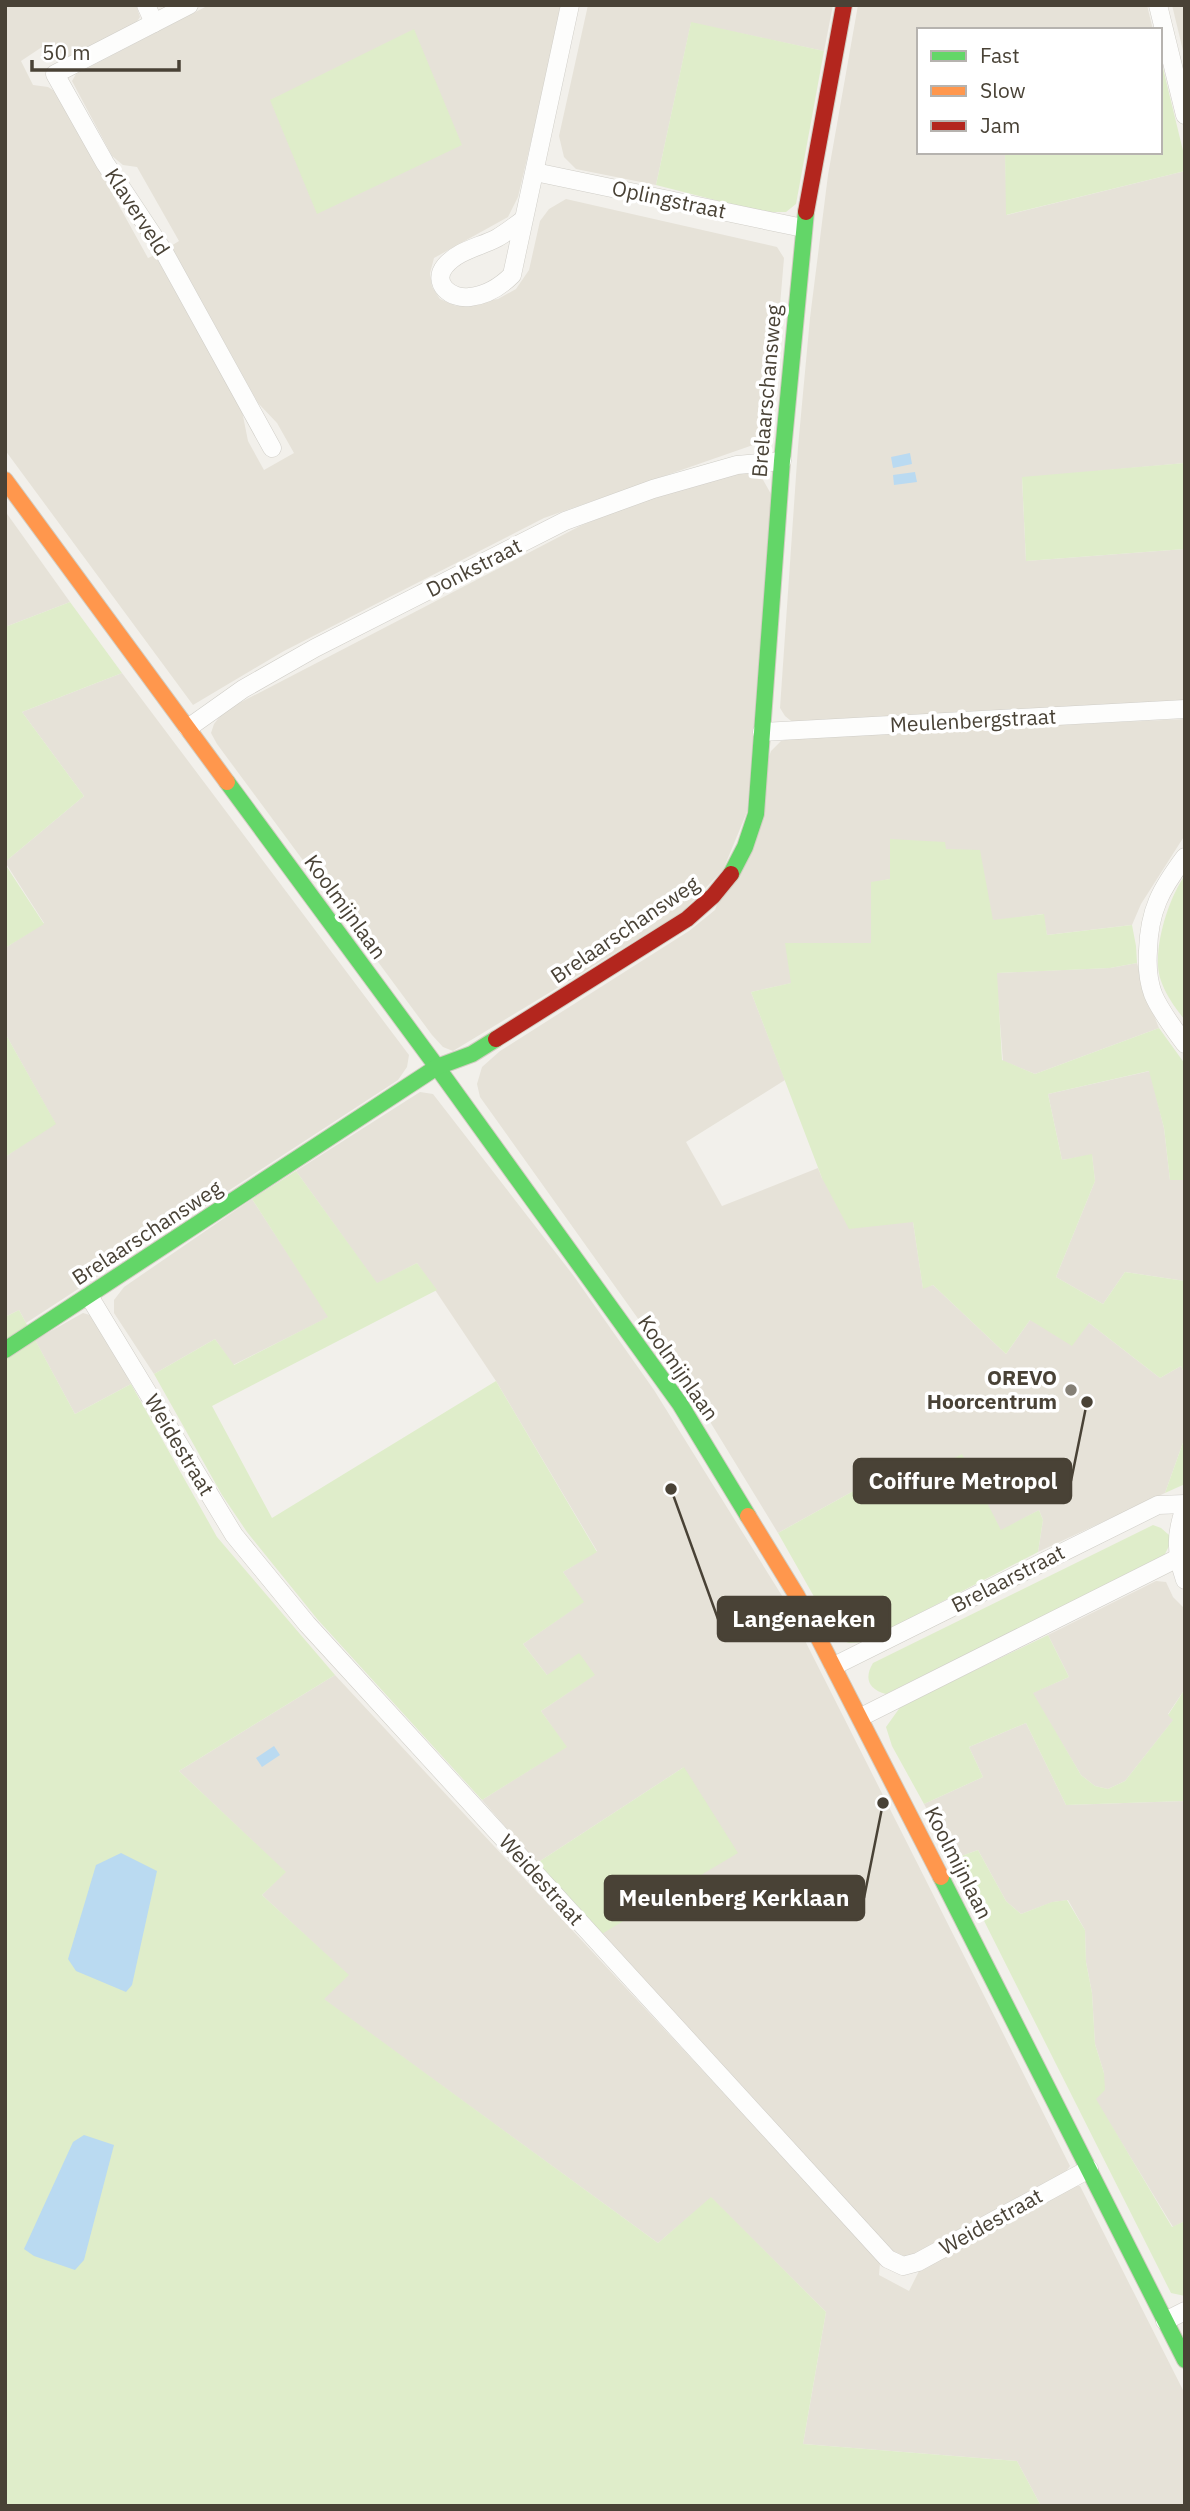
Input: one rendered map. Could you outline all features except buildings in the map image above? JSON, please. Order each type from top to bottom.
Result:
[{"type":"street","points":[[146,5],[155,23]]},
{"type":"street","name":"Klaverveld","points":[[189,5],[55,74],[105,163],[164,252],[272,448]]},
{"type":"street","points":[[524,219],[499,237],[460,254],[447,263],[440,272],[440,282],[444,289],[452,296],[466,298],[500,287],[512,275],[570,5]]},
{"type":"street","name":"Brelaarschansweg","points":[[5,1350],[437,1067],[472,1054],[687,919],[719,893],[734,872],[749,840],[756,814],[782,461],[803,228],[844,5]]},
{"type":"street","points":[[1158,5],[1185,115]]},
{"type":"street","name":"Oplingstraat","points":[[535,172],[803,228]]},
{"type":"street","name":"Donkstraat","points":[[188,728],[243,689],[314,648],[565,522],[653,489],[737,465],[782,461]]},
{"type":"street","name":"Koolmijnlaan","points":[[5,480],[437,1067],[680,1404],[797,1596],[861,1717],[1185,2360]]},
{"type":"street","name":"Meulenbergstraat","points":[[762,732],[1185,709]]},
{"type":"street","points":[[1185,857],[1166,883],[1154,907],[1148,927],[1147,967],[1153,993],[1185,1044]]},
{"type":"street","name":"Weidestraat","points":[[89,1296],[234,1535],[307,1624],[888,2259],[903,2266],[918,2262],[1089,2169]]},
{"type":"street","name":"Brelaarstraat","points":[[834,1666],[1158,1505],[1185,1506],[1178,1526],[1178,1558],[1185,1580]]},
{"type":"street","points":[[861,1717],[1178,1558]]},
{"type":"street","points":[[1165,2321],[1185,2311]]},
{"type":"shaded area","points":[[5,5],[136,5],[140,17],[136,23],[69,57],[45,45],[21,61],[33,85],[48,87],[56,92],[148,258],[155,255],[242,411],[248,441],[264,470],[294,453],[277,423],[258,403],[171,246],[179,241],[137,167],[123,165],[112,156],[72,81],[76,74],[209,5],[563,5],[518,197],[508,217],[434,258],[430,273],[432,287],[440,299],[456,306],[498,299],[516,289],[529,270],[540,221],[549,209],[566,199],[777,247],[784,258],[770,423],[764,436],[753,445],[544,518],[284,651],[193,705],[5,450]]},
{"type":"shaded area","points":[[588,5],[833,5],[824,51],[691,23],[656,185],[576,169],[564,157],[559,136]]},
{"type":"shaded area","points":[[858,5],[1147,5],[1153,28],[917,28],[917,154],[1005,154],[1007,215],[1185,171],[1185,463],[1022,478],[1026,561],[1185,549],[1185,702],[796,725],[785,716],[780,708],[798,447],[810,318],[828,175]]},
{"type":"shaded area","points":[[1172,5],[1185,5],[1185,59]]},
{"type":"shaded area","points":[[744,472],[762,478],[771,494],[747,812],[723,870],[681,913],[453,1051],[443,1047],[217,744],[211,733],[214,724],[224,711],[580,526],[637,503]]},
{"type":"shaded area","points":[[5,511],[70,602],[5,627]]},
{"type":"shaded area","points":[[122,673],[409,1055],[407,1067],[398,1080],[26,1323],[19,1310],[5,1317],[5,1157],[55,1123],[5,1033],[5,948],[44,923],[5,862],[84,796],[22,712]]},
{"type":"shaded area","points":[[1185,719],[1185,835],[1141,904],[1132,925],[1047,935],[1043,914],[993,921],[945,849],[945,842],[890,879],[871,883],[871,944],[786,943],[792,983],[751,992],[785,1080],[686,1142],[722,1206],[818,1168],[822,1178],[913,1222],[923,1288],[933,1285],[1006,1354],[1030,1320],[1089,1323],[1160,1378],[1181,1366],[1185,1375],[1185,1437],[1165,1493],[1038,1552],[1043,1520],[1039,1510],[1001,1531],[961,1455],[885,1495],[875,1479],[778,1533],[701,1407],[480,1097],[477,1084],[482,1067],[500,1051],[689,931],[715,910],[771,751],[781,741],[800,737]]},
{"type":"shaded area","points":[[1137,963],[1159,1028],[1035,1074],[1003,1061],[996,973],[1110,968]]},
{"type":"shaded area","points":[[1150,1071],[1164,1128],[1170,1180],[1185,1180],[1185,1281],[1125,1272],[1103,1304],[1056,1277],[1095,1181],[1092,1155],[1062,1160],[1048,1094]]},
{"type":"shaded area","points":[[420,1092],[433,1094],[573,1275],[654,1390],[784,1599],[1070,2166],[1063,2176],[907,2258],[895,2254],[600,1935],[684,1767],[537,1863],[482,1800],[566,1747],[541,1711],[594,1675],[547,1675],[523,1644],[583,1602],[563,1572],[597,1551],[496,1381],[417,1263],[377,1284],[296,1171]]},
{"type":"shaded area","points":[[252,1199],[329,1317],[233,1365],[215,1339],[154,1374],[114,1313],[114,1300],[124,1287]]},
{"type":"shaded area","points":[[83,1313],[90,1315],[102,1329],[131,1384],[75,1414],[35,1340]]},
{"type":"shaded area","points":[[1156,1581],[1166,1582],[1173,1597],[1185,1609],[1185,1689],[1168,1714],[1174,1719],[1125,1781],[1108,1789],[1095,1786],[1081,1775],[1032,1693],[1069,1677],[1048,1635]]},
{"type":"shaded area","points":[[335,1675],[876,2257],[880,2263],[879,2275],[909,2291],[920,2269],[1080,2186],[1185,2394],[1185,2506],[1041,2506],[1017,2461],[803,2444],[826,2312],[711,2198],[658,2243],[323,1999],[348,1975],[262,1895],[285,1872],[179,1771]]},
{"type":"shaded area","points":[[1026,1723],[1066,1805],[1185,1801],[1185,2221],[1173,2227],[1095,2099],[1104,2073],[1095,2044],[1085,1930],[1068,1900],[1053,1902],[1021,1914],[1006,1901],[978,1850],[953,1859],[924,1804],[983,1777],[969,1747]]},
{"type":"green space","points":[[691,22],[824,51],[796,204],[786,212],[762,212],[656,185]]},
{"type":"green space","points":[[414,29],[462,145],[317,214],[270,100]]},
{"type":"green space","points":[[1162,64],[1185,159],[1185,171],[1006,215],[1005,154],[1162,154]]},
{"type":"green space","points":[[1185,463],[1185,549],[1026,561],[1022,477]]},
{"type":"green space","points":[[70,602],[122,673],[22,712],[84,796],[5,862],[5,627]]},
{"type":"green space","points":[[890,839],[945,842],[946,849],[980,850],[993,920],[1044,914],[1047,935],[1132,925],[1137,963],[1110,968],[997,973],[1002,1060],[1035,1074],[1159,1028],[1185,1064],[1185,1180],[1170,1180],[1164,1128],[1149,1071],[1048,1094],[1062,1160],[1092,1154],[1095,1181],[1056,1277],[1103,1304],[1125,1272],[1185,1281],[1185,1375],[1181,1366],[1160,1378],[1089,1323],[1072,1346],[1030,1320],[1006,1354],[933,1285],[923,1289],[913,1222],[849,1229],[822,1178],[751,992],[791,983],[785,943],[871,943],[871,882],[890,879]]},
{"type":"green space","points":[[5,864],[44,924],[5,948]]},
{"type":"green space","points":[[1185,875],[1185,1020],[1174,1006],[1160,978],[1158,953],[1163,925],[1173,897]]},
{"type":"green space","points":[[5,1033],[56,1124],[5,1157]]},
{"type":"green space","points":[[296,1171],[377,1283],[417,1263],[437,1290],[212,1406],[272,1518],[496,1381],[597,1552],[563,1572],[584,1602],[523,1644],[547,1675],[579,1653],[595,1675],[541,1711],[567,1747],[482,1800],[318,1620],[247,1532],[222,1495],[154,1374],[215,1339],[234,1365],[328,1317],[252,1199]]},
{"type":"green space","points":[[19,1310],[75,1414],[131,1384],[217,1537],[335,1675],[179,1771],[286,1872],[262,1895],[349,1975],[324,1999],[658,2243],[711,2197],[826,2312],[803,2444],[1017,2461],[1041,2506],[5,2506],[5,1317]]},
{"type":"green space","points":[[1185,1437],[1185,1484],[1165,1493]]},
{"type":"green space","points":[[962,1454],[1001,1530],[1039,1510],[1043,1520],[1038,1552],[864,1642],[849,1643],[838,1639],[778,1533],[875,1479],[885,1495]]},
{"type":"green space","points":[[1153,1525],[1169,1535],[1170,1544],[1164,1556],[886,1694],[875,1689],[869,1682],[873,1663]]},
{"type":"green space","points":[[1048,1635],[1069,1677],[1033,1693],[1081,1775],[1095,1786],[1108,1789],[1125,1781],[1173,1720],[1168,1715],[1185,1689],[1185,1801],[1066,1805],[1026,1723],[969,1747],[983,1777],[924,1804],[892,1746],[886,1727],[901,1706]]},
{"type":"green space","points":[[684,1767],[738,1853],[600,1935],[537,1863]]},
{"type":"green space","points":[[978,1850],[1006,1901],[1021,1914],[1052,1902],[1067,1900],[1085,1930],[1095,2044],[1104,2073],[1105,2090],[1096,2099],[1172,2227],[1185,2221],[1185,2296],[1171,2293],[953,1859]]},
{"type":"water","points":[[910,453],[912,464],[893,468],[891,457]]},
{"type":"water","points":[[915,472],[917,482],[894,485],[893,475]]},
{"type":"water","points":[[274,1746],[280,1755],[262,1767],[256,1758]]},
{"type":"water","points":[[121,1853],[157,1871],[132,1985],[126,1992],[76,1971],[68,1959],[96,1865]]},
{"type":"water","points":[[84,2135],[114,2145],[84,2260],[75,2270],[34,2256],[24,2249],[73,2142]]},
{"type":"traffic: fast","points":[[731,874],[745,847],[756,814],[782,461],[806,212]]},
{"type":"traffic: fast","points":[[227,782],[680,1404],[748,1516]]},
{"type":"traffic: fast","points":[[5,1350],[437,1067],[472,1054],[496,1039]]},
{"type":"traffic: fast","points":[[941,1877],[1185,2360]]},
{"type":"traffic: slow","points":[[5,480],[227,782]]},
{"type":"traffic: slow","points":[[748,1516],[797,1596],[941,1877]]},
{"type":"traffic: jam","points":[[806,212],[844,5]]},
{"type":"traffic: jam","points":[[496,1039],[687,919],[713,896],[731,874]]},
{"type":"place","name":"OREVO Hoorcentrum","points":[[1071,1390]]},
{"type":"place","name":"Coiffure Metropol","points":[[1087,1402]]},
{"type":"place","name":"Langenaeken","points":[[671,1489]]},
{"type":"place","name":"Meulenberg Kerklaan","points":[[883,1803]]}]
